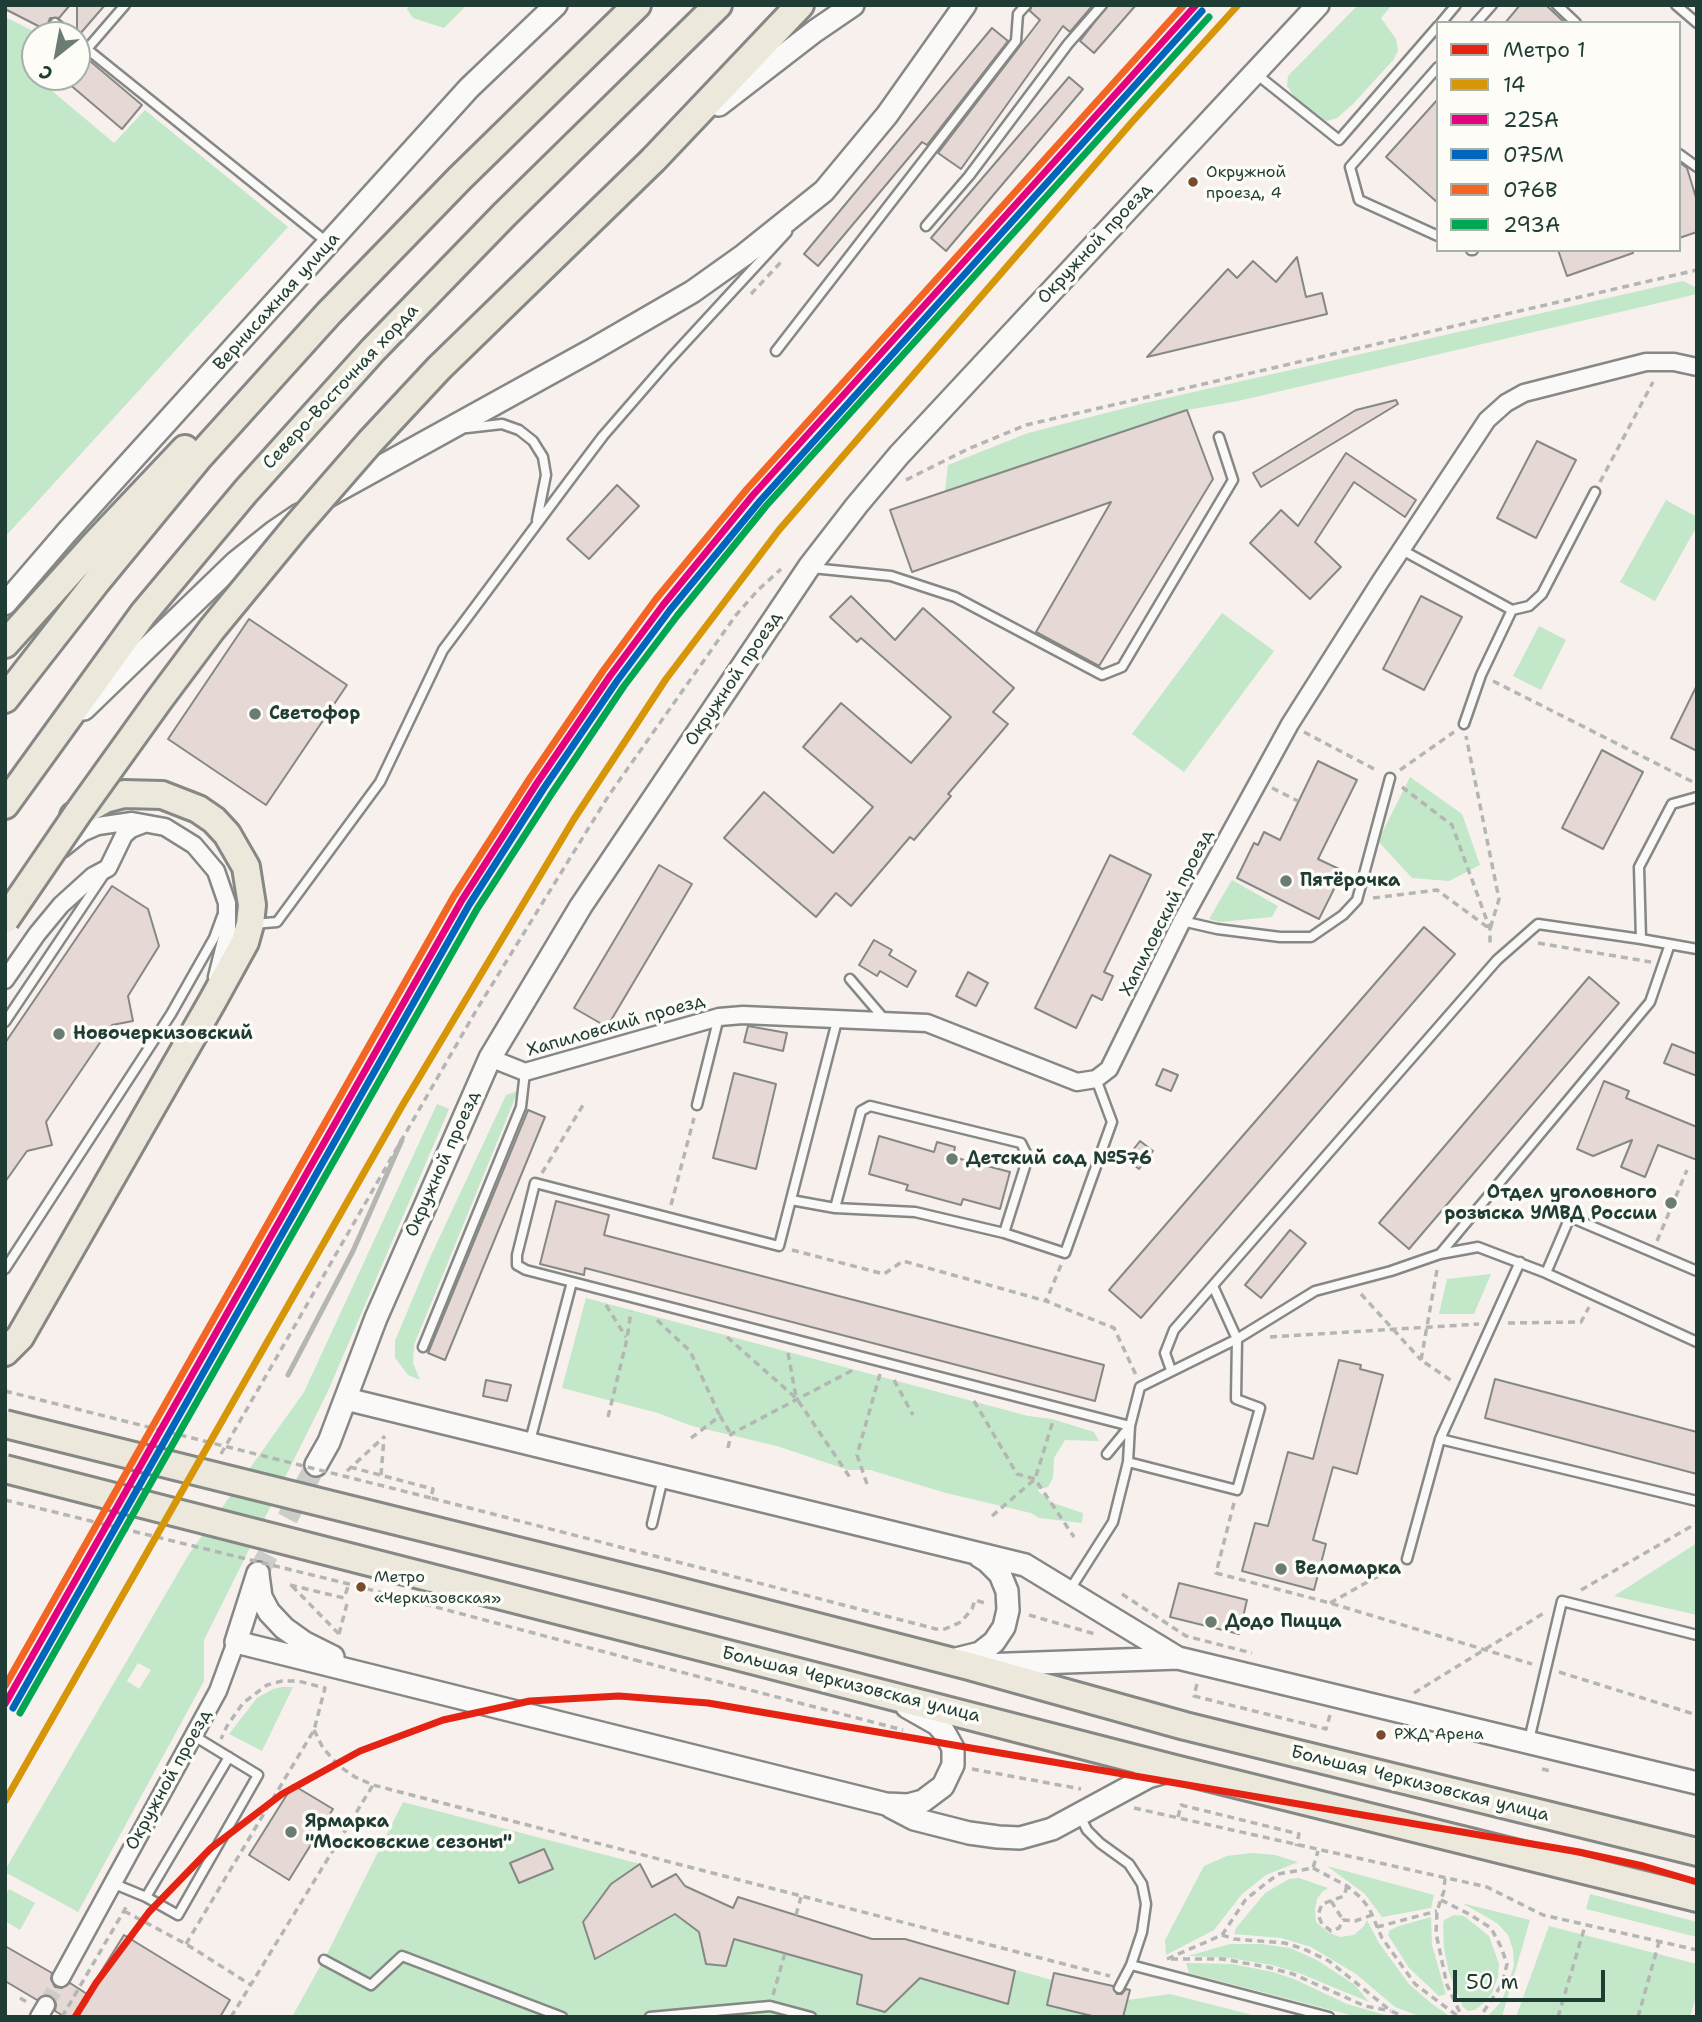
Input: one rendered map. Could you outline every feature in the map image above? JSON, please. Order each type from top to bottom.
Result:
[{"type":"main road","points":[[5,699],[199,457],[329,313],[460,178],[637,5]]},
{"type":"main road","name":"Северо-Восточная хорда","points":[[5,804],[144,614],[246,491],[364,360],[504,215],[718,5]]},
{"type":"main road","points":[[9,911],[212,629],[370,442],[439,368],[653,160],[800,5]]},
{"type":"main road","points":[[5,644],[347,275],[460,178]]},
{"type":"main road","points":[[5,1352],[20,1337],[212,1002],[244,942],[252,905],[246,867],[227,834],[214,820],[198,809],[162,795],[124,794],[105,799],[72,818],[58,831],[9,911]]},
{"type":"main road","name":"Большая Черкизовская улица","points":[[5,1424],[655,1585],[957,1663],[1198,1730],[1697,1852]]},
{"type":"main road","name":"Большая Черкизовская улица","points":[[5,1469],[1175,1769],[1697,1898]]},
{"type":"street","name":"Вернисажная улица","points":[[5,604],[67,532],[470,88],[556,5]]},
{"type":"street","points":[[653,160],[743,85],[853,5]]},
{"type":"street","points":[[52,739],[235,563],[274,531],[324,498],[692,292],[744,255],[824,191],[887,115],[965,5]]},
{"type":"street","name":"Окружной проезд","points":[[316,1465],[329,1442],[376,1318],[490,1058],[581,906],[809,567],[899,455],[1318,5]]},
{"type":"street","name":"Хапиловский проезд","points":[[490,1058],[525,1072],[719,1017],[743,1015],[927,1023],[1077,1082],[1096,1079],[1109,1069],[1182,921],[1290,723],[1487,420],[1506,402],[1524,393],[1646,362],[1674,362],[1697,367]]},
{"type":"street","points":[[9,911],[56,855],[82,833],[114,822],[148,823],[165,827],[194,845],[216,871],[227,903],[227,937],[212,1002]]},
{"type":"street","points":[[5,980],[61,905],[93,876],[108,868],[124,835],[131,829],[148,823]]},
{"type":"street","points":[[346,1399],[1025,1565],[1178,1658]]},
{"type":"street","points":[[957,1663],[979,1653],[994,1642],[1004,1627],[1008,1610],[1007,1591],[1000,1574],[988,1561],[971,1552]]},
{"type":"street","name":"Окружной проезд","points":[[61,1978],[218,1691],[258,1573],[261,1597],[269,1612],[284,1628],[305,1643],[333,1657],[411,1686]]},
{"type":"street","points":[[236,1642],[886,1804],[908,1805],[923,1801],[943,1786],[953,1765],[953,1748],[937,1724],[873,1691]]},
{"type":"street","points":[[957,1663],[1178,1658],[1697,1783]]},
{"type":"street","points":[[886,1804],[914,1819],[998,1838],[1020,1838],[1036,1835],[1148,1776],[1175,1769]]},
{"type":"lane","points":[[91,44],[125,5]]},
{"type":"lane","points":[[776,351],[1016,41],[1018,14],[1026,5]]},
{"type":"lane","points":[[926,226],[969,176],[1068,44],[1102,5]]},
{"type":"lane","points":[[1442,21],[1456,5]]},
{"type":"lane","points":[[1478,21],[1492,5]]},
{"type":"lane","points":[[1557,5],[1574,21]]},
{"type":"lane","points":[[1676,5],[1697,23]]},
{"type":"lane","points":[[1255,73],[1339,140],[1436,27]]},
{"type":"lane","points":[[91,52],[329,244]]},
{"type":"lane","points":[[1436,69],[1350,167],[1359,200],[1436,235]]},
{"type":"lane","points":[[1681,155],[1697,167]]},
{"type":"lane","points":[[250,924],[276,922],[380,782],[443,650],[603,436],[824,191]]},
{"type":"lane","points":[[425,443],[468,428],[493,423],[511,426],[527,435],[543,457],[546,475],[536,524]]},
{"type":"lane","points":[[809,567],[891,576],[955,597],[1102,675],[1122,667],[1233,480],[1219,437]]},
{"type":"lane","points":[[1402,550],[1511,610],[1529,606],[1542,594],[1595,492]]},
{"type":"lane","points":[[1464,724],[1481,675],[1511,610]]},
{"type":"lane","points":[[1182,921],[1280,937],[1311,937],[1343,915],[1356,900],[1390,778]]},
{"type":"lane","points":[[1641,939],[1640,867],[1672,804],[1697,797]]},
{"type":"lane","points":[[5,1022],[108,868]]},
{"type":"lane","points":[[5,1269],[172,1014],[214,938],[227,903]]},
{"type":"lane","points":[[1171,1370],[1165,1353],[1174,1330],[1497,960],[1538,924],[1697,949]]},
{"type":"lane","points":[[1440,1254],[1650,1002],[1670,943]]},
{"type":"lane","points":[[850,979],[887,1022]]},
{"type":"lane","points":[[697,1104],[719,1017]]},
{"type":"lane","points":[[837,1021],[779,1246],[535,1183],[517,1255],[517,1265],[526,1270],[1130,1426]]},
{"type":"lane","points":[[423,1347],[521,1107],[525,1072]]},
{"type":"lane","points":[[791,1200],[835,1208],[915,1212],[1004,1233],[1065,1253],[1112,1122],[1096,1079]]},
{"type":"lane","points":[[835,1208],[861,1111],[870,1106],[1021,1143],[1028,1157],[1004,1233]]},
{"type":"lane","points":[[1546,1273],[1570,1217],[1697,1271]]},
{"type":"lane","points":[[1069,1591],[1113,1522],[1128,1462],[1130,1426],[1140,1387],[1237,1339],[1315,1291],[1391,1271],[1440,1254],[1478,1247],[1546,1273],[1697,1342]]},
{"type":"lane","points":[[1407,1559],[1440,1439],[1520,1262]]},
{"type":"lane","points":[[529,1445],[572,1282]]},
{"type":"lane","points":[[1128,1462],[1237,1490],[1260,1408],[1236,1399],[1237,1339],[1213,1286]]},
{"type":"lane","points":[[1107,1454],[1130,1426]]},
{"type":"lane","points":[[1440,1439],[1697,1501]]},
{"type":"lane","points":[[652,1524],[663,1478]]},
{"type":"lane","points":[[1528,1742],[1562,1601],[1697,1635]]},
{"type":"lane","points":[[111,1883],[146,1896],[178,1915],[258,1775],[194,1736]]},
{"type":"lane","points":[[146,1896],[229,1757]]},
{"type":"lane","points":[[1079,1813],[1087,1830],[1129,1864],[1142,1884],[1146,1904],[1144,1918],[1131,1965],[1121,1984]]},
{"type":"lane","points":[[324,1960],[372,1985],[402,1956],[562,2017]]},
{"type":"lane","points":[[1131,1965],[1329,2017]]},
{"type":"lane","points":[[650,2017],[770,2006],[811,2017]]},
{"type":"path","points":[[743,304],[787,256]]},
{"type":"path","points":[[898,485],[934,464],[1026,425],[1697,270]]},
{"type":"path","points":[[1595,492],[1653,382]]},
{"type":"path","points":[[218,1460],[477,1009],[609,795],[736,615],[785,565]]},
{"type":"path","points":[[1481,675],[1697,785]]},
{"type":"path","points":[[1290,723],[1390,778],[1452,825],[1490,929]]},
{"type":"path","points":[[1390,778],[1464,724],[1499,899],[1490,929],[1490,952],[1497,960]]},
{"type":"path","points":[[1257,781],[1298,802]]},
{"type":"path","points":[[1356,900],[1437,890],[1490,929]]},
{"type":"path","points":[[1529,942],[1654,962]]},
{"type":"path","points":[[668,1217],[697,1104]]},
{"type":"path","points":[[535,1183],[583,1105]]},
{"type":"path","points":[[1652,1252],[1687,1170]]},
{"type":"path","points":[[779,1246],[884,1274],[903,1261],[1046,1301],[1114,1328],[1140,1387]]},
{"type":"path","points":[[1046,1301],[1065,1253]]},
{"type":"path","points":[[1421,1360],[1437,1273]]},
{"type":"path","points":[[595,1287],[627,1339]]},
{"type":"path","points":[[1362,1296],[1421,1360],[1463,1388]]},
{"type":"path","points":[[1237,1339],[1427,1326],[1581,1322],[1595,1296]]},
{"type":"path","points":[[608,1417],[627,1339],[633,1297]]},
{"type":"path","points":[[633,1297],[690,1351],[720,1416],[732,1434]]},
{"type":"path","points":[[704,1316],[796,1399],[851,1479]]},
{"type":"path","points":[[785,1337],[796,1399]]},
{"type":"path","points":[[728,1448],[732,1434],[874,1360]]},
{"type":"path","points":[[884,1363],[913,1415]]},
{"type":"path","points":[[867,1484],[857,1455],[884,1363]]},
{"type":"path","points":[[964,1383],[1017,1474],[1035,1479],[1074,1537]]},
{"type":"path","points":[[5,1391],[936,1629],[945,1629],[961,1622],[972,1609],[975,1600],[994,1606]]},
{"type":"path","points":[[992,1516],[1035,1479],[1056,1408]]},
{"type":"path","points":[[691,1438],[720,1416]]},
{"type":"path","points":[[381,1475],[384,1436],[348,1469],[433,1489],[431,1498]]},
{"type":"path","points":[[1237,1490],[1216,1573],[1331,1603],[1697,1715]]},
{"type":"path","points":[[5,1500],[349,1584],[906,1730]]},
{"type":"path","points":[[1415,1693],[1562,1601],[1697,1523]]},
{"type":"path","points":[[1331,1603],[1407,1559]]},
{"type":"path","points":[[346,1599],[290,1585],[339,1634],[346,1599],[349,1584]]},
{"type":"path","points":[[1122,1594],[1186,1636],[1253,1653]]},
{"type":"path","points":[[1021,1613],[1097,1634],[1101,1628]]},
{"type":"path","points":[[1198,1682],[1194,1696],[1255,1712],[1326,1729],[1330,1716]]},
{"type":"path","points":[[186,1944],[314,1730],[325,1688]]},
{"type":"path","points":[[314,1730],[323,1748],[339,1766],[373,1785],[1121,1984]]},
{"type":"path","points":[[962,1767],[1083,1790]]},
{"type":"path","points":[[231,2017],[373,1785]]},
{"type":"path","points":[[1178,1817],[1181,1805],[1299,1834],[1296,1846]]},
{"type":"path","points":[[1129,1807],[1488,1887],[1543,1915],[1697,1950]]},
{"type":"path","points":[[1313,1868],[1318,1851]]},
{"type":"path","points":[[1146,1969],[1222,1935],[1246,1899],[1278,1874],[1313,1868],[1329,1879],[1347,1886],[1360,1897],[1396,1959],[1415,1984],[1461,2017]]},
{"type":"path","points":[[1445,1878],[1437,1911],[1436,1933],[1447,1984],[1461,2017]]},
{"type":"path","points":[[1343,1920],[1339,1928],[1331,1931],[1322,1924],[1318,1915],[1322,1905],[1344,1896],[1347,1886]]},
{"type":"path","points":[[796,1915],[800,1897]]},
{"type":"path","points":[[1441,1900],[1491,1928],[1507,1964],[1502,1984],[1480,2017]]},
{"type":"path","points":[[1331,1901],[1343,1920]]},
{"type":"path","points":[[124,1911],[186,1944],[251,1985]]},
{"type":"path","points":[[1377,1927],[1437,1911]]},
{"type":"path","points":[[1343,1920],[1355,1921],[1372,1915]]},
{"type":"path","points":[[1558,2017],[1586,1926]]},
{"type":"path","points":[[1222,1935],[1234,1939],[1285,1943],[1304,1949],[1340,1969],[1391,2011]]},
{"type":"path","points":[[1638,2017],[1660,1942]]},
{"type":"path","points":[[770,2006],[785,1953]]},
{"type":"path","points":[[1168,1959],[1222,1959],[1267,1967],[1293,1974],[1365,2006],[1405,2017]]},
{"type":"path","points":[[20,1998],[27,2002]]},
{"type":"path","points":[[84,2007],[88,2000]]},
{"type":"green space","points":[[409,5],[467,5],[444,28],[413,18],[407,9]]},
{"type":"green space","points":[[1358,5],[1392,5],[1381,18],[1396,39],[1398,50],[1394,59],[1337,118],[1327,121],[1307,114],[1287,86],[1288,76]]},
{"type":"green space","points":[[5,17],[21,25],[21,91],[52,91],[114,143],[145,110],[288,227],[5,537]]},
{"type":"green space","points":[[1683,281],[1697,288],[1697,294],[1238,401],[1187,410],[945,491],[948,465],[1028,433],[1145,403]]},
{"type":"green space","points":[[1666,500],[1697,517],[1697,526],[1655,601],[1620,582]]},
{"type":"green space","points":[[1222,613],[1274,651],[1184,772],[1132,734]]},
{"type":"green space","points":[[1539,626],[1566,640],[1541,690],[1513,676]]},
{"type":"green space","points":[[1410,777],[1462,814],[1480,865],[1449,881],[1412,878],[1378,841]]},
{"type":"green space","points":[[1232,880],[1278,906],[1272,917],[1220,922],[1209,919]]},
{"type":"green space","points":[[518,1091],[414,1345],[413,1363],[420,1380],[408,1375],[395,1358],[395,1341],[428,1262],[506,1095]]},
{"type":"green space","points":[[437,1104],[449,1109],[328,1391],[204,1640],[204,1681],[78,1912],[5,1870],[189,1554],[304,1392]],"holes":[[[138,1663],[151,1670],[139,1689],[127,1681]]]},
{"type":"green space","points":[[1491,1274],[1474,1314],[1439,1314],[1447,1279]]},
{"type":"green space","points":[[586,1298],[1094,1432],[1099,1441],[1065,1440],[1054,1458],[1053,1478],[1048,1487],[1038,1491],[1053,1503],[1083,1513],[1082,1523],[1039,1518],[1031,1513],[946,1493],[870,1470],[848,1470],[777,1446],[692,1426],[658,1413],[562,1388]]},
{"type":"green space","points":[[1697,1543],[1697,1615],[1614,1596]]},
{"type":"green space","points":[[282,1687],[293,1687],[262,1751],[229,1734],[257,1698]]},
{"type":"green space","points":[[403,1802],[640,1864],[652,1887],[676,1874],[685,1886],[733,1908],[738,1897],[872,1939],[905,1939],[1052,1980],[1054,1973],[1130,1990],[1128,2000],[1170,1994],[1260,2017],[292,2017],[328,1952]]},
{"type":"green space","points":[[1251,1853],[1275,1855],[1298,1862],[1266,1875],[1242,1894],[1214,1930],[1166,1955],[1165,1940],[1204,1866],[1227,1856]]},
{"type":"green space","points":[[1327,1866],[1434,1895],[1431,1908],[1382,1917],[1365,1894]]},
{"type":"green space","points":[[1299,1878],[1328,1888],[1317,1899],[1316,1922],[1329,1933],[1340,1937],[1354,1935],[1367,1920],[1379,1943],[1409,1984],[1451,2017],[1422,2017],[1395,2007],[1356,1974],[1311,1947],[1281,1938],[1234,1934],[1265,1893],[1289,1879]]},
{"type":"green space","points":[[9,1889],[35,1903],[20,1930],[5,1921],[5,1896]]},
{"type":"green space","points":[[1590,1894],[1697,1922],[1697,1937],[1586,1909]]},
{"type":"green space","points":[[1462,1903],[1530,1920],[1502,2017],[1487,2017],[1501,2002],[1514,1965],[1508,1935],[1497,1923]]},
{"type":"green space","points":[[1454,1915],[1464,1916],[1489,1936],[1499,1964],[1492,1993],[1475,2010],[1468,2011],[1463,2007],[1449,1973],[1443,1925],[1444,1920]]},
{"type":"green space","points":[[1431,1917],[1432,1945],[1446,1994],[1439,1996],[1409,1968],[1388,1935],[1390,1930],[1399,1926]]},
{"type":"green space","points":[[1549,1926],[1697,1964],[1697,1993],[1690,2017],[1516,2017]]},
{"type":"green space","points":[[1230,1944],[1290,1948],[1317,1960],[1355,1985],[1369,2002],[1299,1973],[1272,1965],[1230,1958],[1188,1956]]},
{"type":"green space","points":[[1186,1963],[1232,1964],[1273,1972],[1347,2004],[1392,2017],[1358,2017],[1189,1973]]},
{"type":"building","points":[[5,5],[70,5],[59,18],[50,18],[49,21],[28,21],[5,9]]},
{"type":"building","points":[[77,5],[105,5],[91,21],[77,21]]},
{"type":"building","points":[[1032,5],[1093,5],[1070,32],[1063,26],[961,169],[938,153],[1040,20],[1030,11]]},
{"type":"building","points":[[1108,5],[1136,5],[1094,53],[1080,41]]},
{"type":"building","points":[[1520,5],[1546,5],[1563,21],[1507,21]]},
{"type":"building","points":[[992,28],[1008,41],[927,145],[922,142],[818,266],[804,254]]},
{"type":"building","points":[[91,62],[142,105],[122,129],[77,91],[91,91]]},
{"type":"building","points":[[1069,77],[1083,89],[946,251],[931,238]]},
{"type":"building","points":[[1436,101],[1436,201],[1386,157]]},
{"type":"building","points":[[1681,164],[1687,168],[1697,201],[1697,232],[1681,237]]},
{"type":"building","points":[[1559,252],[1633,252],[1633,253],[1567,276]]},
{"type":"building","points":[[1297,257],[1306,297],[1322,293],[1327,314],[1147,357],[1228,269],[1237,278],[1253,261],[1276,282]]},
{"type":"building","points":[[1396,400],[1398,404],[1261,487],[1253,473],[1356,410]]},
{"type":"building","points":[[1187,410],[1213,479],[1099,666],[1036,632],[1111,502],[912,572],[890,510]]},
{"type":"building","points":[[1537,441],[1576,460],[1536,538],[1497,518]]},
{"type":"building","points":[[1346,453],[1416,500],[1405,517],[1354,482],[1315,542],[1341,567],[1310,599],[1250,543],[1281,510],[1298,526]]},
{"type":"building","points":[[617,485],[639,506],[589,559],[567,539]]},
{"type":"building","points":[[851,596],[895,640],[923,608],[1014,688],[993,712],[1008,724],[948,794],[951,796],[914,840],[910,837],[851,906],[836,893],[816,917],[724,838],[764,792],[833,853],[873,807],[803,747],[841,703],[911,763],[951,717],[861,638],[857,642],[830,617]]},
{"type":"building","points":[[1421,596],[1462,617],[1424,690],[1383,669]]},
{"type":"building","points":[[249,619],[347,685],[266,805],[168,739]]},
{"type":"building","points":[[1697,685],[1697,751],[1671,738]]},
{"type":"building","points":[[1602,750],[1643,772],[1603,849],[1562,828]]},
{"type":"building","points":[[1318,761],[1357,780],[1318,859],[1339,869],[1333,882],[1337,883],[1319,919],[1237,878],[1254,843],[1258,845],[1264,832],[1280,840]]},
{"type":"building","points":[[1110,855],[1151,875],[1104,972],[1113,976],[1102,1000],[1092,995],[1076,1028],[1035,1008]]},
{"type":"building","points":[[659,865],[692,884],[607,1027],[574,1008]]},
{"type":"building","name":"Новочеркизовский","points":[[112,886],[148,909],[159,946],[128,996],[133,1021],[112,1025],[46,1122],[52,1145],[27,1151],[5,1182],[5,1043]]},
{"type":"building","points":[[1424,927],[1455,954],[1141,1318],[1109,1290]]},
{"type":"building","points":[[874,940],[892,950],[889,955],[916,971],[907,987],[880,971],[877,976],[859,965]]},
{"type":"building","points":[[968,972],[988,983],[976,1006],[956,996]]},
{"type":"building","points":[[1589,977],[1619,1003],[1409,1249],[1379,1223]]},
{"type":"building","points":[[748,1026],[787,1033],[783,1051],[744,1042]]},
{"type":"building","points":[[1672,1044],[1697,1054],[1697,1076],[1664,1063]]},
{"type":"building","points":[[1163,1069],[1178,1075],[1171,1091],[1156,1085]]},
{"type":"building","points":[[734,1073],[776,1084],[756,1169],[713,1158]]},
{"type":"building","points":[[1604,1081],[1629,1091],[1626,1098],[1697,1127],[1697,1160],[1658,1145],[1645,1177],[1621,1167],[1632,1140],[1593,1156],[1577,1149]]},
{"type":"building","points":[[528,1110],[545,1117],[445,1360],[428,1353]]},
{"type":"building","points":[[879,1136],[934,1152],[937,1142],[955,1147],[953,1157],[1010,1172],[1000,1209],[963,1199],[961,1205],[906,1190],[908,1185],[869,1174]]},
{"type":"building","points":[[1140,1141],[1153,1151],[1139,1169],[1126,1159]]},
{"type":"building","points":[[556,1201],[609,1215],[604,1235],[1104,1365],[1095,1401],[585,1268],[584,1275],[540,1264]]},
{"type":"building","points":[[1290,1230],[1306,1243],[1261,1298],[1245,1285]]},
{"type":"building","points":[[1339,1360],[1361,1365],[1360,1369],[1383,1375],[1357,1474],[1333,1467],[1313,1540],[1326,1544],[1314,1590],[1242,1571],[1255,1523],[1268,1526],[1288,1452],[1313,1459]]},
{"type":"building","points":[[1495,1379],[1697,1432],[1697,1474],[1485,1418]]},
{"type":"building","points":[[486,1380],[511,1385],[507,1401],[483,1396]]},
{"type":"building","points":[[1179,1583],[1247,1600],[1239,1634],[1170,1617]]},
{"type":"building","name":"Ярмарка \"Московские сезоны\"","points":[[293,1785],[333,1809],[289,1880],[249,1855]]},
{"type":"building","points":[[544,1849],[553,1869],[519,1883],[510,1863]]},
{"type":"building","points":[[640,1864],[652,1887],[676,1874],[685,1886],[733,1908],[738,1897],[872,1939],[905,1939],[1015,1971],[1008,2004],[920,1978],[885,2012],[857,2004],[862,1975],[734,1939],[726,1966],[706,1964],[699,1932],[675,1914],[595,1959],[583,1922],[611,1884]]},
{"type":"building","points":[[124,1935],[230,2000],[220,2017],[65,2017],[55,2011],[56,2004],[52,1996],[45,1995],[37,2000],[5,1981],[5,1946],[52,1973],[51,1979],[55,1987],[62,1988],[70,1983],[87,1994]]},
{"type":"building","points":[[1054,1973],[1113,1986],[1117,1994],[1122,1994],[1126,1989],[1130,1990],[1123,2017],[1096,2017],[1047,2005]]},
{"type":"tunnel","points":[[258,1573],[316,1465]]},
{"type":"tunnel","points":[[46,2005],[61,1978]]},
{"type":"railway","points":[[288,1375],[353,1251],[402,1140]]},
{"type":"metro line","name":"1","points":[[75,2017],[96,1983],[149,1912],[211,1848],[282,1794],[360,1751],[443,1720],[530,1701],[619,1696],[708,1703],[1579,1852],[1643,1866],[1697,1882]]},
{"type":"transit line","name":"076В","points":[[5,1686],[454,896],[603,671],[656,599],[747,489],[1184,5]]},
{"type":"transit line","name":"225А","points":[[5,1704],[462,900],[610,676],[663,605],[753,495],[1196,5]]},
{"type":"transit line","name":"14","points":[[5,1801],[402,1106],[574,819],[666,679],[779,530],[1132,122],[1238,5]]},
{"type":"transit line","name":"075М","points":[[13,1708],[469,905],[617,681],[670,610],[760,501],[1202,11]]},
{"type":"transit line","name":"293А","points":[[20,1713],[477,909],[624,686],[766,506],[1209,17]]},
{"type":"place","name":"Окружной проезд, 4","points":[[1193,182]]},
{"type":"place","name":"Светофор","points":[[255,714]]},
{"type":"place","name":"Пятёрочка","points":[[1286,881]]},
{"type":"place","name":"Новочеркизовский","points":[[59,1034]]},
{"type":"place","name":"Детский сад №576","points":[[952,1159]]},
{"type":"place","name":"Отдел уголовного розыска УМВД России","points":[[1671,1203]]},
{"type":"place","name":"Веломарка","points":[[1281,1569]]},
{"type":"place","name":"Метро «Черкизовская»","points":[[361,1587]]},
{"type":"place","name":"Додо Пицца","points":[[1211,1622]]},
{"type":"place","name":"РЖД Арена","points":[[1381,1735]]},
{"type":"place","name":"Ярмарка \"Московские сезоны\"","points":[[291,1832]]}]
